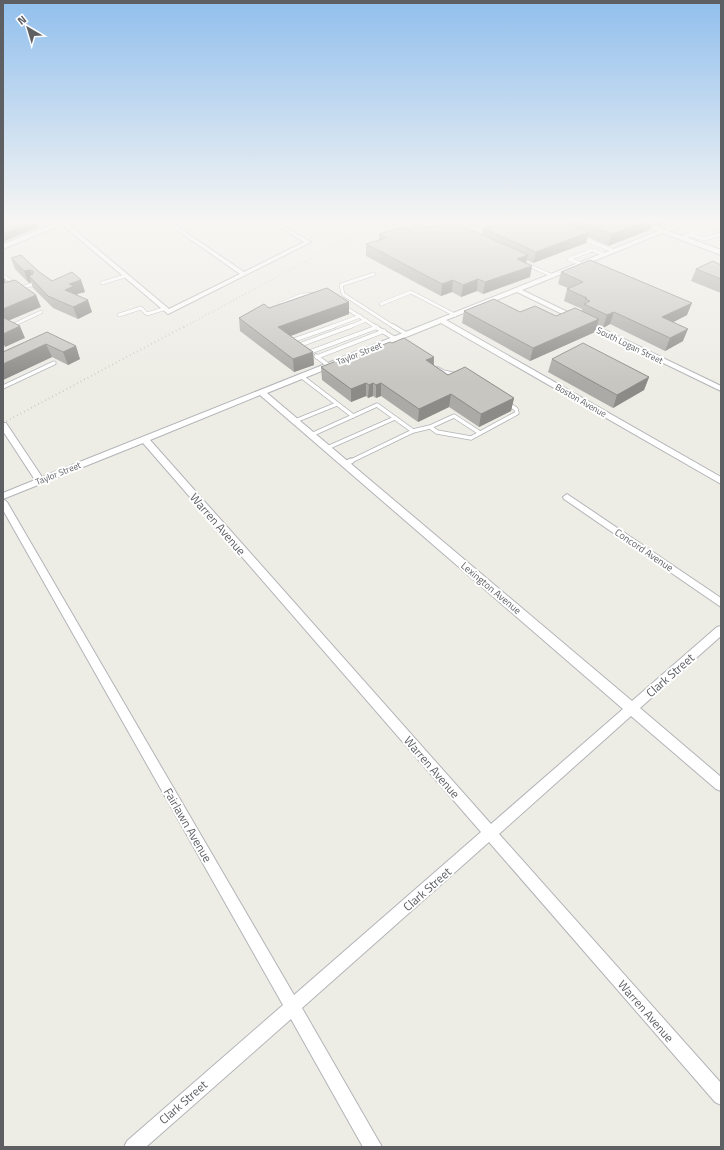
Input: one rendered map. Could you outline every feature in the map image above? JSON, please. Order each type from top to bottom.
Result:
[{"type":"street","points":[[125,276],[165,310],[243,275]]},
{"type":"street","name":"Taylor Street","points":[[3,496],[328,365],[397,340],[406,334],[556,275]]},
{"type":"street","name":"South Logan Street","points":[[518,290],[721,389]]},
{"type":"street","name":"Boston Avenue","points":[[441,320],[721,481]]},
{"type":"street","name":"Lexington Avenue","points":[[261,392],[721,785]]},
{"type":"street","points":[[3,425],[40,481]]},
{"type":"street","name":"Warren Avenue","points":[[144,439],[721,1096]]},
{"type":"street","name":"Concord Avenue","points":[[567,497],[721,603]]},
{"type":"street","name":"Fairlawn Avenue","points":[[3,502],[373,1147]]},
{"type":"street","name":"Clark Street","points":[[133,1147],[721,630]]},
{"type":"lane","points":[[372,275],[341,285],[343,294],[406,334]]},
{"type":"lane","points":[[3,276],[11,281],[12,284],[3,287]]},
{"type":"lane","points":[[102,283],[125,276]]},
{"type":"lane","points":[[16,289],[35,284]]},
{"type":"lane","points":[[380,304],[411,292],[455,315]]},
{"type":"lane","points":[[272,308],[300,296],[320,294]]},
{"type":"lane","points":[[338,303],[397,340]]},
{"type":"lane","points":[[119,315],[141,308],[147,314],[165,310]]},
{"type":"lane","points":[[3,329],[40,312]]},
{"type":"lane","points":[[328,365],[294,340],[360,316]]},
{"type":"lane","points":[[300,345],[366,320]]},
{"type":"lane","points":[[310,352],[377,327]]},
{"type":"lane","points":[[317,357],[384,331]]},
{"type":"lane","points":[[3,387],[54,363]]},
{"type":"lane","points":[[436,368],[443,372],[464,376]]},
{"type":"lane","points":[[301,376],[353,416]]},
{"type":"lane","points":[[430,427],[437,432],[471,438],[517,413],[516,409],[503,401]]},
{"type":"lane","points":[[295,421],[336,404]]},
{"type":"lane","points":[[311,435],[377,405],[413,431]]},
{"type":"lane","points":[[345,464],[413,431],[430,427],[454,416],[480,433]]},
{"type":"lane","points":[[327,448],[395,418]]},
{"type":"building","points":[[43,275],[52,281],[66,275],[75,275],[81,280],[69,284],[74,286],[65,290],[88,300],[73,307],[48,296],[29,276]]},
{"type":"building","points":[[424,275],[507,275],[485,282],[478,279],[463,285],[453,280],[442,284]]},
{"type":"building","points":[[567,275],[625,275],[692,303],[662,317],[688,329],[670,338],[614,312],[607,315],[584,304],[590,301],[585,299],[587,298],[567,289],[583,282]]},
{"type":"building","points":[[710,275],[721,275],[721,279]]},
{"type":"building","points":[[15,280],[36,295],[3,309],[3,283]]},
{"type":"building","points":[[327,288],[349,302],[278,327],[313,352],[293,359],[239,318],[264,304],[269,308]]},
{"type":"building","points":[[494,299],[520,312],[535,306],[556,316],[575,308],[599,319],[533,348],[464,311]]},
{"type":"building","points":[[4,318],[20,326],[3,334]]},
{"type":"building","points":[[47,332],[76,346],[63,352],[46,344],[3,364],[3,352]]},
{"type":"building","points":[[404,338],[434,357],[426,360],[448,375],[465,367],[514,398],[481,414],[451,394],[419,409],[381,383],[376,385],[373,383],[369,385],[366,383],[351,389],[321,367],[336,361],[338,363],[390,342],[392,343]]},
{"type":"building","points":[[583,343],[649,377],[617,395],[552,359]]},
{"type":"railway","points":[[184,327],[281,275]]},
{"type":"railway","points":[[3,423],[185,326]]}]
